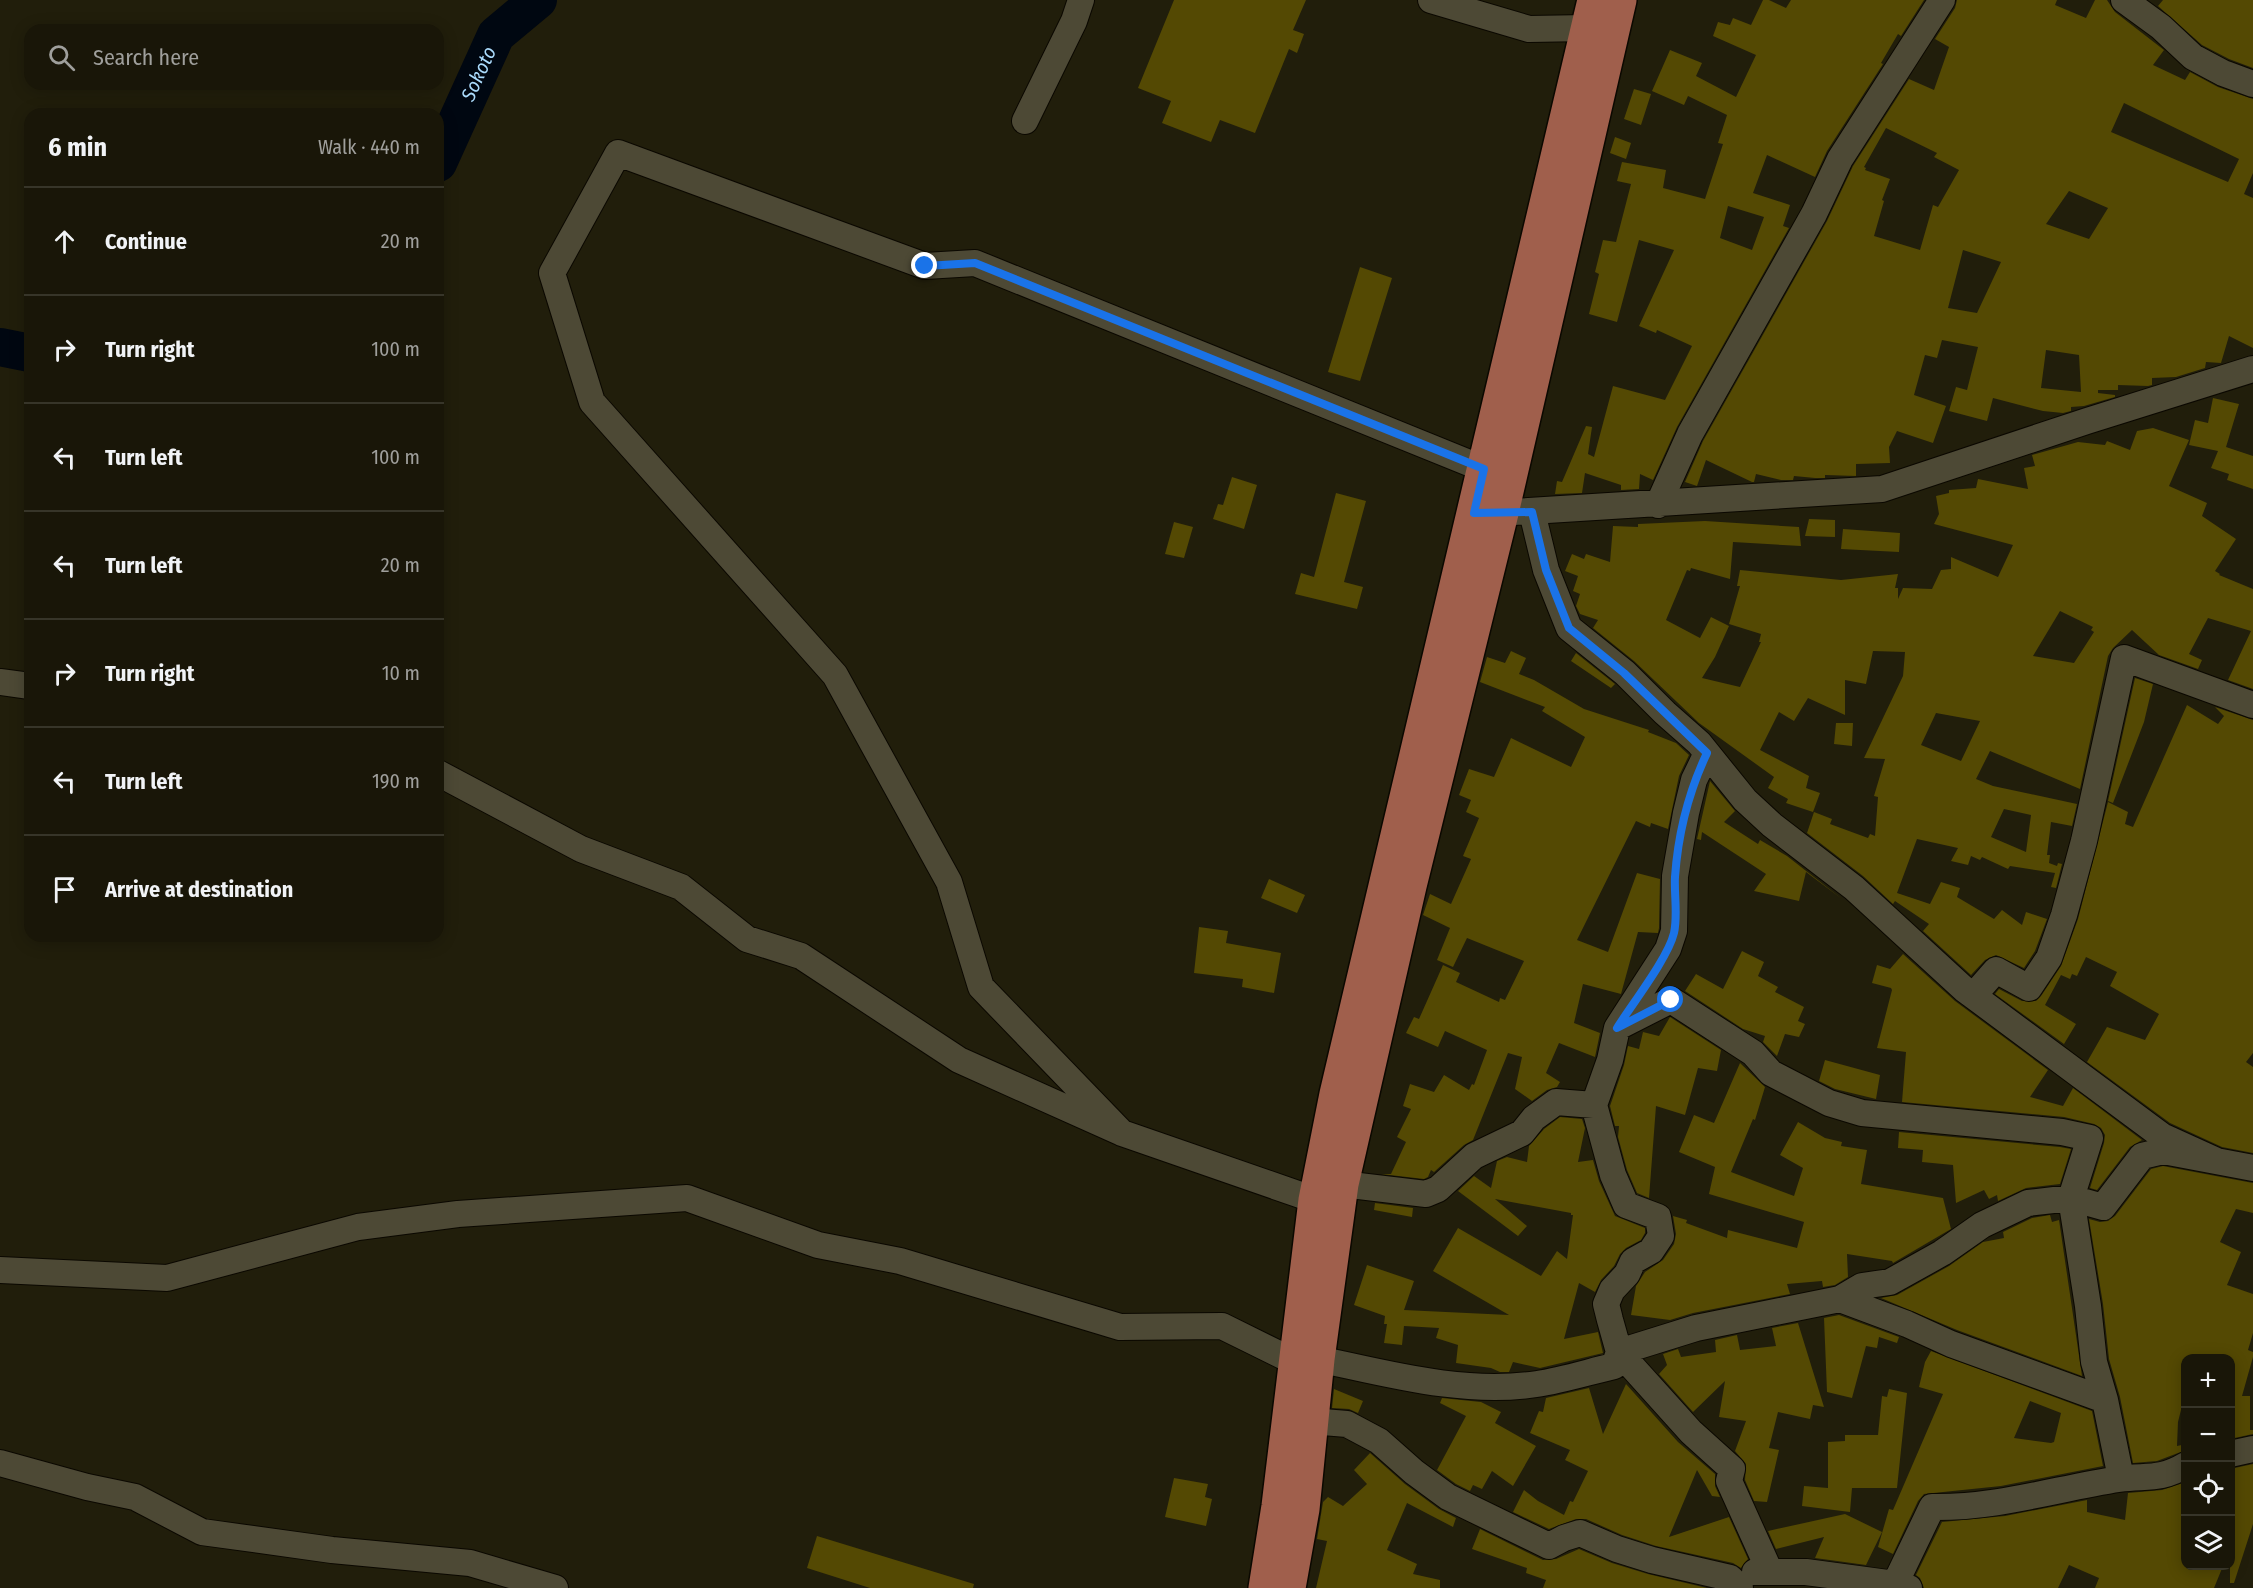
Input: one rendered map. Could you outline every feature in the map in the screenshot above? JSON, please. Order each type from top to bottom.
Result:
[{"type":"main road","points":[[1502,513],[1484,469],[1597,21],[1620,0]]},
{"type":"main road","points":[[1265,1588],[1306,1360],[1329,1192],[1410,886],[1502,513],[1597,21]]},
{"type":"main road","points":[[1289,1588],[1303,1509],[1311,1421],[1306,1360]]},
{"type":"street","points":[[1025,122],[1074,21],[1081,0]]},
{"type":"street","points":[[1431,0],[1529,29],[1597,21]]},
{"type":"street","points":[[1658,505],[1690,434],[1762,302],[1814,214],[1840,159],[1942,0]]},
{"type":"street","points":[[2124,0],[2161,27],[2193,57],[2253,84]]},
{"type":"street","points":[[1122,1133],[981,987],[949,882],[835,675],[592,402],[552,273],[618,153],[925,266],[975,263],[1484,469]]},
{"type":"street","points":[[1502,513],[1658,505],[1882,489],[2253,369]]},
{"type":"street","points":[[1502,513],[1546,570],[1569,628],[1624,673],[1707,753],[1744,800],[1772,825],[1854,888],[1964,989],[2162,1136],[2217,1161]]},
{"type":"street","points":[[1974,995],[1996,970],[2029,988],[2049,958],[2064,915],[2084,841],[2124,658],[2253,705]]},
{"type":"street","points":[[0,682],[24,686]]},
{"type":"street","points":[[1707,753],[1694,780],[1686,813],[1675,876],[1674,932],[1668,949],[1617,1028],[1610,1060],[1594,1105],[1613,1175],[1626,1205],[1659,1217],[1661,1236],[1651,1251],[1633,1261],[1627,1274],[1612,1290],[1606,1304],[1619,1352],[1691,1432],[1732,1469],[1729,1481],[1770,1572]]},
{"type":"street","points":[[444,776],[580,849],[681,887],[747,939],[801,956],[959,1060],[1122,1133],[1329,1192],[1425,1194],[1438,1189],[1474,1156],[1522,1133],[1534,1118],[1556,1102],[1594,1105]]},
{"type":"street","points":[[1617,1028],[1671,1000],[1753,1053],[1771,1073],[1828,1103],[1862,1113],[2062,1131],[2090,1138],[2070,1198],[2088,1306],[2094,1362],[2105,1400],[2121,1478]]},
{"type":"street","points":[[1619,1352],[1696,1328],[1840,1299],[1862,1286],[1890,1282],[1942,1253],[1982,1225],[2028,1203],[2070,1198],[2103,1207],[2142,1156],[2163,1151],[2253,1168]]},
{"type":"street","points":[[0,1270],[167,1278],[358,1227],[458,1214],[687,1198],[818,1245],[900,1261],[1120,1327],[1222,1326],[1306,1360],[1431,1382],[1477,1387],[1536,1384],[1614,1366],[1619,1352]]},
{"type":"street","points":[[1840,1299],[1907,1324],[1951,1344],[2105,1400]]},
{"type":"street","points":[[1311,1421],[1347,1424],[1379,1441],[1414,1472],[1448,1497],[1549,1545],[1581,1533],[1617,1549],[1735,1583],[1737,1572],[1806,1572],[1902,1586],[1932,1507],[1994,1504],[2121,1478],[2152,1478],[2181,1468]]},
{"type":"street","points":[[2235,1453],[2253,1449]]},
{"type":"street","points":[[0,1463],[87,1487],[135,1497],[202,1532],[344,1551],[470,1563],[555,1588]]},
{"type":"building","points":[[1174,0],[1306,0],[1293,30],[1304,34],[1297,53],[1289,49],[1255,133],[1220,120],[1211,142],[1162,123],[1171,101],[1138,88]]},
{"type":"building","points":[[1763,0],[1769,0],[1786,8],[1791,0],[1924,0],[1901,36],[1898,34],[1881,63],[1883,64],[1827,151],[1815,177],[1767,155],[1753,193],[1790,205],[1783,226],[1789,228],[1677,427],[1653,480],[1640,474],[1639,489],[1621,490],[1621,485],[1585,473],[1582,493],[1555,494],[1557,481],[1562,482],[1586,426],[1592,427],[1588,454],[1594,457],[1613,386],[1665,400],[1692,346],[1657,330],[1656,333],[1639,326],[1674,250],[1639,240],[1617,322],[1589,314],[1599,274],[1595,272],[1603,240],[1616,242],[1631,184],[1617,181],[1622,162],[1666,170],[1663,188],[1705,199],[1723,144],[1718,143],[1727,115],[1688,96],[1684,105],[1652,91],[1670,50],[1702,63],[1696,76],[1736,97],[1756,55],[1713,36],[1718,22],[1730,25],[1733,18],[1751,25]],"holes":[[[1728,206],[1764,217],[1752,250],[1720,238]]]},
{"type":"building","points":[[1957,0],[2057,0],[2055,5],[2086,18],[2095,0],[2107,0],[2115,12],[2164,50],[2153,65],[2185,80],[2190,72],[2218,87],[2253,99],[2253,173],[2244,194],[2253,198],[2253,348],[2229,336],[2221,363],[2206,362],[2205,368],[2176,377],[2152,378],[2152,385],[2148,386],[2118,385],[2118,390],[2098,390],[2098,393],[2115,395],[2115,397],[2084,406],[2071,407],[2071,411],[2063,413],[2043,411],[1993,398],[1987,421],[1949,411],[1956,387],[1967,390],[1978,347],[1942,340],[1937,358],[1925,355],[1914,395],[1946,406],[1933,443],[1897,431],[1889,447],[1890,463],[1856,464],[1856,476],[1825,475],[1825,478],[1815,478],[1794,476],[1793,480],[1781,480],[1756,474],[1752,482],[1706,460],[1697,486],[1685,482],[1703,441],[1827,221],[1853,166],[1909,79],[1934,90],[1949,47],[1935,39],[1955,8]],"holes":[[[2124,103],[2239,159],[2228,182],[2111,132]],[[1886,128],[1937,153],[1934,157],[1959,170],[1938,207],[1933,205],[1920,250],[1874,236],[1884,201],[1882,200],[1890,179],[1865,170],[1864,167]],[[2069,191],[2108,208],[2089,239],[2046,224]],[[1963,250],[2001,262],[1977,313],[1948,308]],[[2046,350],[2079,355],[2081,392],[2041,388]]]},
{"type":"building","points":[[2163,0],[2253,0],[2253,68],[2202,45],[2158,6]]},
{"type":"building","points":[[1634,89],[1651,94],[1641,125],[1624,119]]},
{"type":"building","points":[[1615,137],[1631,143],[1626,159],[1610,153]]},
{"type":"building","points":[[1360,267],[1392,278],[1360,381],[1328,372]]},
{"type":"building","points":[[2213,398],[2239,404],[2226,447],[2253,456],[2253,489],[2227,480],[2229,474],[2211,468],[2218,451],[2189,445],[2195,420],[2208,423]]},
{"type":"building","points":[[2153,428],[2189,440],[2169,486],[2207,503],[2202,516],[2236,539],[2215,571],[2219,575],[2253,589],[2253,689],[2228,680],[2251,631],[2208,618],[2189,654],[2202,660],[2198,669],[2159,655],[2132,630],[2108,656],[2080,789],[1990,751],[1976,779],[1993,786],[2077,804],[2072,826],[2051,822],[2047,855],[2050,855],[2049,863],[2057,866],[2058,863],[2062,864],[2056,888],[2051,887],[2055,873],[2010,866],[2008,869],[1982,857],[1980,860],[1971,856],[1968,865],[1951,861],[1958,848],[1917,839],[1897,893],[1930,904],[1941,882],[1960,888],[1957,897],[1994,919],[2002,910],[2022,925],[2026,912],[2047,919],[2035,951],[2024,968],[1996,955],[1985,960],[1971,975],[1923,931],[1929,924],[1895,901],[1893,904],[1863,876],[1807,833],[1814,812],[1832,819],[1830,824],[1868,838],[1870,834],[1875,836],[1878,797],[1874,796],[1885,759],[1864,758],[1903,676],[1905,652],[1873,651],[1866,684],[1845,680],[1845,715],[1808,698],[1794,721],[1779,712],[1760,750],[1809,776],[1806,788],[1820,793],[1813,812],[1786,803],[1788,799],[1768,788],[1774,777],[1699,723],[1634,661],[1593,628],[1598,620],[1580,614],[1576,606],[1580,594],[1573,591],[1578,576],[1565,571],[1572,554],[1584,559],[1586,554],[1610,562],[1613,526],[1638,527],[1638,524],[1705,521],[1799,527],[1801,546],[1733,542],[1730,579],[1691,568],[1690,571],[1687,570],[1666,620],[1700,638],[1711,617],[1729,626],[1715,657],[1702,678],[1740,687],[1761,642],[1759,642],[1761,634],[1729,624],[1740,586],[1737,586],[1740,570],[1841,580],[1898,574],[1895,588],[1898,588],[1898,599],[1903,588],[1932,589],[1941,570],[1951,569],[1951,557],[1998,577],[2013,545],[1934,524],[1939,514],[1936,496],[1949,493],[1949,490],[1976,488],[1978,479],[2028,489],[2024,468],[2035,466],[2032,455],[2078,442],[2105,445],[2107,441],[2130,450],[2137,431]],"holes":[[[2060,611],[2093,627],[2091,630],[2094,632],[2074,663],[2033,656]],[[1936,713],[1980,721],[1961,761],[1921,745]],[[2004,809],[2031,815],[2026,852],[1991,837]]]},
{"type":"building","points":[[1232,477],[1257,485],[1244,529],[1213,519],[1218,504],[1223,505]]},
{"type":"building","points":[[1336,493],[1366,501],[1344,582],[1363,587],[1357,609],[1295,594],[1301,573],[1314,577]]},
{"type":"building","points":[[1809,519],[1835,520],[1835,537],[1805,536]]},
{"type":"building","points":[[1174,522],[1193,527],[1184,558],[1165,554]]},
{"type":"building","points":[[1843,529],[1900,533],[1899,552],[1841,549]]},
{"type":"building","points":[[1511,651],[1526,658],[1519,674],[1534,680],[1584,709],[1649,730],[1648,732],[1676,743],[1689,755],[1679,776],[1668,829],[1651,823],[1650,827],[1636,821],[1577,940],[1608,952],[1637,873],[1660,879],[1658,933],[1638,932],[1621,994],[1583,984],[1574,1023],[1600,1033],[1595,1057],[1559,1043],[1546,1073],[1560,1082],[1557,1087],[1547,1090],[1532,1101],[1515,1089],[1522,1057],[1508,1053],[1473,1140],[1464,1145],[1434,1172],[1431,1170],[1428,1177],[1424,1179],[1381,1174],[1391,1174],[1406,1142],[1397,1137],[1411,1109],[1403,1106],[1410,1084],[1434,1092],[1444,1075],[1469,1090],[1472,1084],[1474,1085],[1487,1050],[1445,1031],[1438,1047],[1406,1033],[1414,1017],[1419,1019],[1443,965],[1460,973],[1456,982],[1499,1002],[1500,998],[1505,1000],[1524,961],[1467,938],[1453,967],[1437,960],[1450,928],[1423,915],[1430,894],[1451,904],[1471,859],[1463,856],[1479,818],[1466,812],[1471,800],[1459,795],[1469,769],[1494,777],[1511,738],[1571,767],[1585,737],[1542,711],[1545,707],[1480,682],[1487,657],[1505,663]]},
{"type":"building","points":[[1576,653],[1615,684],[1611,688],[1571,661]]},
{"type":"building","points":[[2135,678],[2153,684],[2144,722],[2113,803],[2108,801]]},
{"type":"building","points":[[2187,705],[2218,724],[2224,716],[2215,707],[2253,720],[2253,1053],[2246,1062],[2253,1067],[2253,1153],[2222,1147],[2170,1123],[2087,1062],[2107,1027],[2145,1040],[2159,1014],[2110,986],[2117,972],[2086,957],[2077,976],[2072,974],[2070,979],[2061,975],[2045,1005],[2076,1024],[2064,1044],[1995,994],[1999,989],[2022,1001],[2036,1001],[2061,966],[2078,919],[2108,802],[2128,812],[2125,824],[2133,827]]},
{"type":"building","points":[[1836,723],[1853,723],[1852,746],[1834,744]]},
{"type":"building","points":[[1710,781],[1735,811],[1724,822],[1758,844],[1760,840],[1787,856],[1842,899],[1806,872],[1799,901],[1754,891],[1766,874],[1702,832],[1701,840],[1697,839]]},
{"type":"building","points":[[1269,879],[1305,895],[1297,913],[1261,898]]},
{"type":"building","points":[[1199,927],[1228,931],[1226,943],[1281,953],[1274,993],[1242,987],[1243,979],[1194,973]]},
{"type":"building","points":[[1742,951],[1764,962],[1758,976],[1778,987],[1775,992],[1804,1007],[1798,1021],[1805,1024],[1799,1037],[1785,1034],[1777,1056],[1763,1042],[1765,1036],[1743,1029],[1685,991],[1696,974],[1723,989]]},
{"type":"building","points":[[1903,954],[1955,1001],[2048,1070],[2030,1097],[2063,1106],[2073,1088],[2142,1140],[2130,1147],[2097,1190],[2090,1188],[2105,1135],[2101,1128],[2094,1124],[2064,1117],[1902,1102],[1906,1052],[1877,1048],[1892,990],[1872,983],[1877,965],[1890,969]]},
{"type":"building","points":[[1670,1017],[1721,1050],[1717,1071],[1698,1068],[1685,1115],[1656,1106],[1649,1198],[1637,1193],[1627,1170],[1618,1137],[1619,1126],[1615,1126],[1610,1106],[1628,1046],[1639,1049],[1643,1032],[1659,1036]]},
{"type":"building","points":[[1825,1060],[1880,1075],[1876,1099],[1835,1089],[1819,1081]]},
{"type":"building","points":[[1740,1063],[1765,1087],[1755,1120],[1753,1119],[1731,1172],[1794,1196],[1803,1168],[1780,1155],[1798,1122],[1825,1138],[1842,1142],[1841,1146],[1867,1150],[1861,1184],[1943,1198],[1951,1229],[1893,1263],[1847,1254],[1848,1277],[1835,1285],[1823,1287],[1822,1281],[1787,1284],[1790,1294],[1693,1313],[1670,1320],[1631,1315],[1636,1286],[1645,1272],[1663,1260],[1674,1244],[1676,1234],[1673,1216],[1727,1238],[1728,1230],[1797,1248],[1804,1222],[1709,1194],[1715,1167],[1679,1152],[1694,1115],[1714,1123]]},
{"type":"building","points":[[1560,1117],[1582,1119],[1585,1128],[1578,1162],[1593,1160],[1599,1181],[1615,1216],[1645,1228],[1641,1240],[1620,1254],[1595,1292],[1579,1283],[1564,1339],[1598,1332],[1603,1353],[1540,1368],[1513,1362],[1509,1372],[1500,1372],[1491,1368],[1456,1363],[1458,1345],[1436,1338],[1439,1328],[1404,1326],[1402,1345],[1384,1343],[1387,1324],[1384,1324],[1385,1316],[1354,1305],[1367,1265],[1414,1281],[1404,1310],[1509,1315],[1433,1271],[1458,1228],[1541,1276],[1557,1251],[1567,1259],[1573,1215],[1571,1213],[1495,1199],[1527,1226],[1518,1236],[1458,1191],[1474,1176],[1491,1188],[1497,1161],[1507,1157],[1527,1162],[1529,1146],[1544,1129]]},
{"type":"building","points":[[1899,1132],[2071,1149],[2060,1184],[2026,1188],[1998,1201],[1997,1195],[1989,1199],[1984,1190],[1956,1203],[1953,1165],[1922,1162],[1923,1150],[1898,1148]]},
{"type":"building","points":[[2163,1166],[2253,1183],[2253,1213],[2236,1209],[2220,1242],[2241,1252],[2227,1285],[2253,1294],[2253,1333],[2248,1350],[2253,1352],[2253,1357],[2242,1396],[2250,1396],[2250,1430],[2253,1430],[2253,1434],[2235,1438],[2235,1354],[2181,1354],[2181,1410],[2177,1446],[2181,1445],[2181,1452],[2157,1461],[2133,1463],[2120,1397],[2109,1359],[2103,1304],[2089,1219],[2100,1222],[2108,1221],[2115,1216],[2151,1169]]},
{"type":"building","points":[[1375,1203],[1413,1208],[1412,1217],[1374,1210]]},
{"type":"building","points":[[2050,1215],[2052,1222],[2059,1220],[2082,1376],[1957,1330],[1881,1298],[1897,1295],[1949,1266],[1983,1242],[2004,1238],[2003,1232],[2032,1218]]},
{"type":"building","points":[[1839,1315],[1899,1337],[1897,1343],[1879,1337],[1877,1348],[1866,1346],[1852,1398],[1827,1392],[1824,1318]]},
{"type":"building","points":[[1798,1323],[1824,1407],[1813,1405],[1810,1419],[1778,1412],[1769,1448],[1779,1450],[1767,1502],[1754,1501],[1745,1480],[1746,1464],[1735,1451],[1746,1421],[1719,1417],[1725,1381],[1693,1412],[1659,1374],[1667,1365],[1663,1354],[1678,1349],[1681,1357],[1716,1352],[1715,1340],[1737,1335],[1740,1350],[1776,1346],[1772,1328]]},
{"type":"building","points":[[1931,1351],[2092,1411],[2103,1466],[2001,1486],[1924,1494],[1918,1501],[1893,1554],[1878,1547],[1889,1509],[1893,1510],[1943,1394],[1919,1387],[1925,1362]],"holes":[[[2030,1401],[2061,1413],[2054,1442],[2014,1438]]]},
{"type":"building","points":[[1626,1384],[1678,1442],[1715,1474],[1715,1486],[1720,1497],[1712,1496],[1697,1470],[1669,1537],[1729,1517],[1748,1559],[1741,1568],[1733,1563],[1656,1546],[1622,1535],[1586,1519],[1576,1519],[1549,1529],[1513,1512],[1524,1490],[1538,1501],[1564,1515],[1588,1471],[1565,1460],[1570,1450],[1530,1433],[1539,1411],[1543,1412],[1546,1398],[1589,1388],[1603,1434]]},
{"type":"building","points":[[1334,1389],[1363,1401],[1358,1413],[1349,1409],[1332,1408]]},
{"type":"building","points":[[1889,1389],[1907,1393],[1897,1488],[1852,1488],[1850,1512],[1802,1506],[1804,1486],[1828,1488],[1828,1442],[1845,1441],[1845,1435],[1878,1435],[1882,1396],[1887,1397]]},
{"type":"building","points":[[1442,1398],[1481,1402],[1501,1412],[1495,1423],[1536,1446],[1513,1486],[1492,1471],[1482,1489],[1473,1485],[1470,1491],[1437,1470],[1466,1416],[1440,1403]]},
{"type":"building","points":[[1370,1453],[1405,1484],[1439,1509],[1456,1518],[1453,1527],[1407,1503],[1387,1550],[1417,1564],[1413,1574],[1440,1580],[1440,1588],[1316,1588],[1327,1541],[1317,1539],[1323,1502],[1328,1497],[1343,1506],[1367,1484],[1354,1470]]},
{"type":"building","points":[[2253,1464],[2253,1524],[2234,1583],[2230,1583],[2230,1570],[2235,1570],[2235,1468]]},
{"type":"building","points":[[1174,1478],[1208,1484],[1205,1497],[1212,1499],[1206,1526],[1165,1517]]},
{"type":"building","points":[[2181,1484],[2181,1570],[2221,1570],[2214,1588],[2095,1588],[2099,1578],[2069,1565],[2058,1588],[1924,1588],[1920,1578],[1916,1575],[1942,1522],[2005,1516],[2087,1500],[2087,1512],[2125,1520],[2128,1493],[2162,1490]]},
{"type":"building","points":[[1845,1514],[1882,1532],[1866,1565],[1815,1558],[1824,1537],[1776,1549],[1768,1531]]},
{"type":"building","points":[[1480,1529],[1543,1560],[1556,1559],[1579,1549],[1612,1563],[1648,1574],[1707,1588],[1543,1588],[1546,1580],[1526,1573],[1527,1568],[1472,1549]]},
{"type":"building","points":[[817,1536],[974,1584],[973,1588],[870,1588],[807,1568]]},
{"type":"waterway","name":"Sokoto","points":[[444,150],[496,35],[538,0]]},
{"type":"waterway","name":"Sokoto","points":[[0,347],[24,352]]},
{"type":"route","points":[[925,266],[975,263],[1484,469],[1474,513],[1532,512],[1546,570],[1569,628],[1624,673],[1699,742],[1707,753],[1694,780],[1686,813],[1675,876],[1674,932],[1668,949],[1617,1028],[1671,1000]]}]
